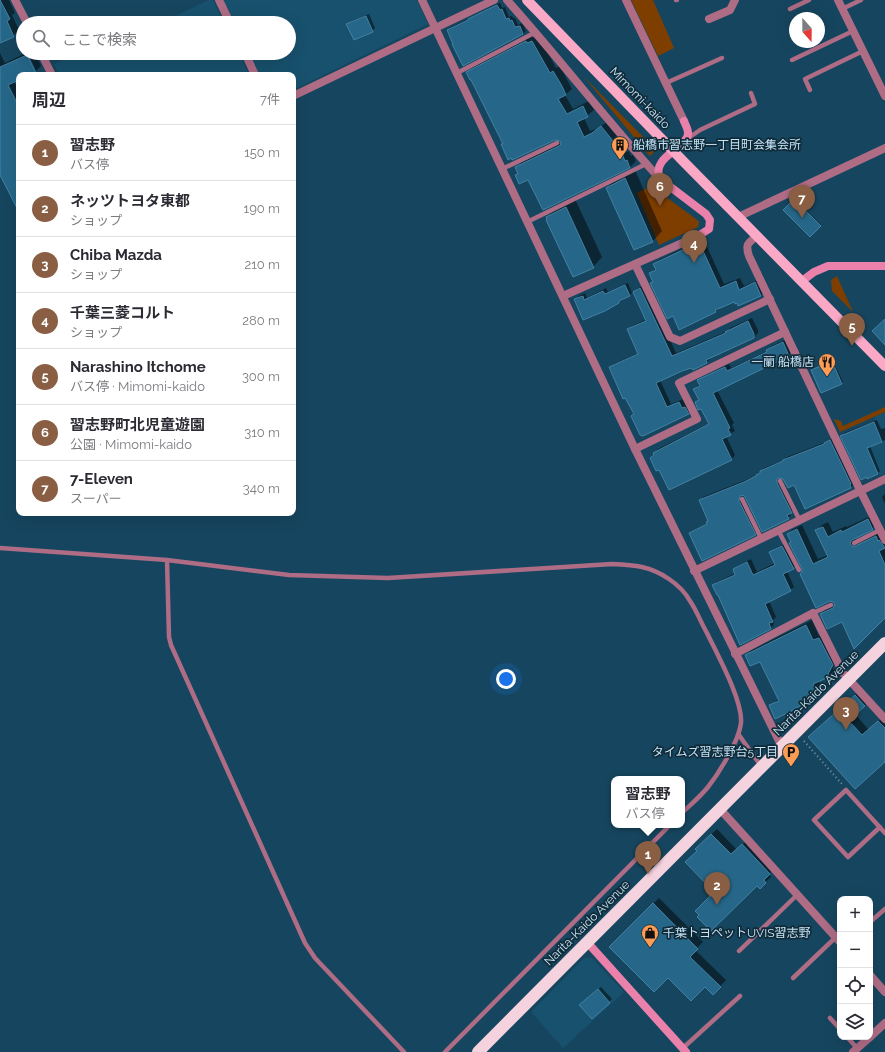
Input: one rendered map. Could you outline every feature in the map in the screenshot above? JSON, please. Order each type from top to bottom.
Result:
[{"type":"highway","name":"Narita-Kaido Avenue","points":[[478,1052],[885,643]]},
{"type":"main road","name":"Mimomi-kaido","points":[[527,0],[673,151],[885,366]]},
{"type":"street","points":[[15,0],[23,16]]},
{"type":"street","points":[[219,0],[227,16]]},
{"type":"street","points":[[422,0],[635,449],[782,748]]},
{"type":"street","points":[[296,95],[494,0]]},
{"type":"street","points":[[507,0],[536,32],[646,164],[660,178],[706,214],[710,220],[709,229],[698,236],[562,296]]},
{"type":"street","points":[[626,0],[688,131],[687,139],[661,163],[658,169],[660,178]]},
{"type":"street","points":[[709,19],[730,10],[736,0]]},
{"type":"street","points":[[838,0],[885,96]]},
{"type":"street","points":[[44,60],[50,72]]},
{"type":"street","points":[[248,60],[254,72]]},
{"type":"street","points":[[738,217],[885,148]]},
{"type":"street","points":[[757,236],[749,243],[747,250],[749,256],[885,540]]},
{"type":"street","points":[[635,264],[670,337],[680,341],[770,299]]},
{"type":"street","points":[[802,281],[814,272],[828,266],[885,266]]},
{"type":"street","points":[[635,449],[697,419],[679,384],[786,332]]},
{"type":"street","points":[[694,571],[799,519],[885,479]]},
{"type":"street","points":[[735,654],[813,613],[843,673],[885,719]]},
{"type":"street","points":[[720,809],[837,938]]},
{"type":"street","points":[[587,942],[685,1050]]},
{"type":"street","points":[[873,978],[885,992]]},
{"type":"street","points":[[873,1034],[885,1023]]},
{"type":"street","points":[[855,1050],[867,1040]]},
{"type":"lane","points":[[790,8],[809,0]]},
{"type":"lane","points":[[842,9],[861,0]]},
{"type":"lane","points":[[792,60],[853,30]]},
{"type":"lane","points":[[456,73],[536,32]]},
{"type":"lane","points":[[810,90],[805,79],[863,52]]},
{"type":"lane","points":[[666,83],[722,58]]},
{"type":"lane","points":[[687,139],[700,130],[755,104],[751,93]]},
{"type":"lane","points":[[502,169],[557,143]]},
{"type":"lane","points":[[528,222],[646,164]]},
{"type":"lane","points":[[780,481],[799,519]]},
{"type":"lane","points":[[742,499],[761,538]]},
{"type":"lane","points":[[778,530],[799,570]]},
{"type":"lane","points":[[854,543],[880,530]]},
{"type":"lane","points":[[0,548],[167,560],[289,575],[388,578],[612,564],[640,565],[669,579],[682,590],[691,602],[726,671],[737,702],[741,722],[739,735],[726,759],[708,787],[685,810]]},
{"type":"lane","points":[[167,560],[169,637],[171,645],[305,943],[315,958],[404,1052]]},
{"type":"lane","points":[[813,613],[831,605]]},
{"type":"lane","points":[[739,735],[762,768]]},
{"type":"lane","points":[[880,827],[848,857],[814,820],[846,790],[880,827],[885,833]]},
{"type":"lane","points":[[445,1052],[667,828]]},
{"type":"lane","points":[[739,951],[797,894]]},
{"type":"lane","points":[[873,919],[885,909]]},
{"type":"lane","points":[[793,978],[837,940]]},
{"type":"lane","points":[[685,1050],[740,996]]},
{"type":"lane","points":[[830,1018],[837,1026]]},
{"type":"lane","points":[[849,1040],[855,1050]]},
{"type":"path","points":[[801,738],[846,790]]},
{"type":"shaded area","points":[[209,0],[213,0],[221,16],[175,16]]},
{"type":"shaded area","points":[[223,0],[417,0],[428,24],[296,89],[296,72],[258,72],[252,60],[296,60],[296,16],[231,16]]},
{"type":"shaded area","points":[[631,0],[653,0],[674,48],[658,56]]},
{"type":"shaded area","points":[[63,60],[242,60],[248,72],[58,72],[54,64]]},
{"type":"shaded area","points":[[584,77],[656,150],[650,156],[649,155]]},
{"type":"shaded area","points":[[651,186],[696,219],[699,222],[698,227],[659,245],[637,193]]},
{"type":"shaded area","points":[[837,276],[853,312],[832,291],[831,280]]},
{"type":"shaded area","points":[[885,407],[885,412],[840,432],[834,419],[841,421],[843,426]]},
{"type":"shaded area","points":[[885,412],[885,473],[880,476],[862,437],[879,430],[874,417]]},
{"type":"shaded area","points":[[584,958],[592,958],[624,992],[563,1048],[531,1012]]},
{"type":"building","points":[[0,0],[10,19],[7,21],[14,37],[0,43]]},
{"type":"building","points":[[497,5],[500,10],[502,9],[506,19],[509,18],[510,21],[512,20],[515,27],[520,26],[523,34],[463,66],[447,30]]},
{"type":"building","points":[[366,16],[373,32],[354,40],[346,24]]},
{"type":"building","points":[[526,41],[527,43],[532,41],[550,73],[553,71],[562,86],[566,95],[558,99],[567,114],[583,106],[588,117],[577,122],[584,137],[601,126],[613,141],[620,157],[623,156],[625,161],[627,160],[630,168],[543,210],[528,180],[519,184],[515,175],[518,174],[515,167],[559,146],[561,144],[560,141],[555,140],[512,160],[511,158],[508,160],[501,144],[503,144],[466,72]]},
{"type":"building","points":[[16,60],[30,60],[36,72],[16,72],[16,81],[8,85],[16,101],[16,206],[0,175],[0,67]]},
{"type":"building","points":[[625,178],[653,242],[634,250],[606,188]]},
{"type":"building","points":[[794,199],[821,226],[810,237],[783,210]]},
{"type":"building","points":[[566,207],[594,268],[573,277],[546,220],[546,217]]},
{"type":"building","points":[[699,242],[720,288],[736,281],[739,290],[755,282],[761,296],[738,306],[737,303],[735,304],[734,302],[715,310],[716,312],[679,330],[673,316],[667,319],[650,283],[653,282],[649,273],[656,270],[653,264]]},
{"type":"building","points":[[625,285],[630,296],[619,301],[619,303],[605,311],[583,320],[574,299],[583,296],[584,300],[603,291],[605,294]]},
{"type":"building","points":[[640,288],[672,356],[726,333],[725,332],[748,321],[754,334],[754,338],[706,360],[707,363],[693,370],[691,368],[682,371],[656,383],[667,407],[679,402],[682,408],[685,407],[689,414],[643,436],[640,435],[631,416],[634,414],[625,398],[623,399],[609,367],[638,354],[627,329],[646,321],[633,292]]},
{"type":"building","points":[[885,319],[885,345],[872,331]]},
{"type":"building","points":[[783,342],[789,356],[713,393],[730,428],[728,429],[731,435],[722,439],[732,460],[669,490],[659,470],[656,471],[650,458],[654,455],[653,453],[709,424],[701,409],[698,410],[695,402],[699,400],[693,389],[700,386],[697,380],[725,367],[727,371],[767,352],[766,350]]},
{"type":"building","name":"一蘭 船橋店","points":[[832,361],[842,384],[821,393],[811,370]]},
{"type":"building","points":[[874,422],[882,442],[867,448],[878,474],[861,480],[840,436]]},
{"type":"building","points":[[830,440],[851,484],[851,488],[805,509],[794,485],[788,488],[783,479],[779,478],[777,479],[777,483],[792,513],[787,515],[789,519],[762,532],[745,497],[743,495],[740,496],[739,501],[756,535],[702,561],[689,533],[707,524],[706,522],[708,521],[699,500],[744,482],[756,476],[760,473],[760,471],[824,444]]},
{"type":"building","points":[[868,519],[873,530],[852,540],[850,543],[852,546],[855,546],[876,536],[878,541],[879,540],[885,548],[879,551],[885,565],[885,618],[854,649],[842,622],[827,629],[820,614],[833,608],[835,604],[830,601],[816,608],[800,574],[802,569],[789,543],[791,542],[787,534],[797,529],[813,564],[828,557],[815,530],[823,527],[828,537]]},
{"type":"building","points":[[782,546],[794,569],[783,574],[791,591],[765,604],[773,622],[769,623],[771,629],[740,645],[718,595],[712,585],[735,575],[733,569],[747,562],[753,575],[775,565],[769,552]]},
{"type":"building","points":[[806,625],[813,640],[819,638],[833,665],[828,674],[829,677],[813,684],[816,692],[809,694],[812,700],[775,719],[769,705],[779,701],[760,662],[750,666],[745,655]]},
{"type":"building","points":[[855,695],[865,706],[849,721],[862,735],[878,721],[885,728],[885,762],[855,789],[808,737]]},
{"type":"building","points":[[711,834],[731,854],[742,844],[770,874],[764,880],[766,883],[760,889],[757,886],[711,931],[697,917],[699,915],[695,911],[714,892],[685,862],[697,851],[695,849]]},
{"type":"building","points":[[653,903],[698,949],[690,957],[721,987],[713,995],[705,987],[691,1001],[668,978],[654,992],[609,947]]},
{"type":"building","points":[[598,989],[610,1003],[592,1019],[579,1005]]},
{"type":"place","name":"船橋市習志野一丁目町会集会所","points":[[620,160]]},
{"type":"place","name":"習志野町北児童遊園","points":[[660,206]]},
{"type":"place","name":"7-Eleven","points":[[802,218]]},
{"type":"place","name":"千葉三菱コルト","points":[[694,263]]},
{"type":"place","name":"Narashino Itchome","points":[[852,346]]},
{"type":"place","name":"一蘭 船橋店","points":[[827,377]]},
{"type":"place","name":"Chiba Mazda","points":[[846,730]]},
{"type":"place","name":"タイムズ習志野台5丁目","points":[[791,767]]},
{"type":"place","name":"習志野","points":[[648,874]]},
{"type":"place","name":"ネッツトヨタ東都","points":[[717,905]]},
{"type":"place","name":"千葉トヨペットUVIS習志野","points":[[650,948]]}]
